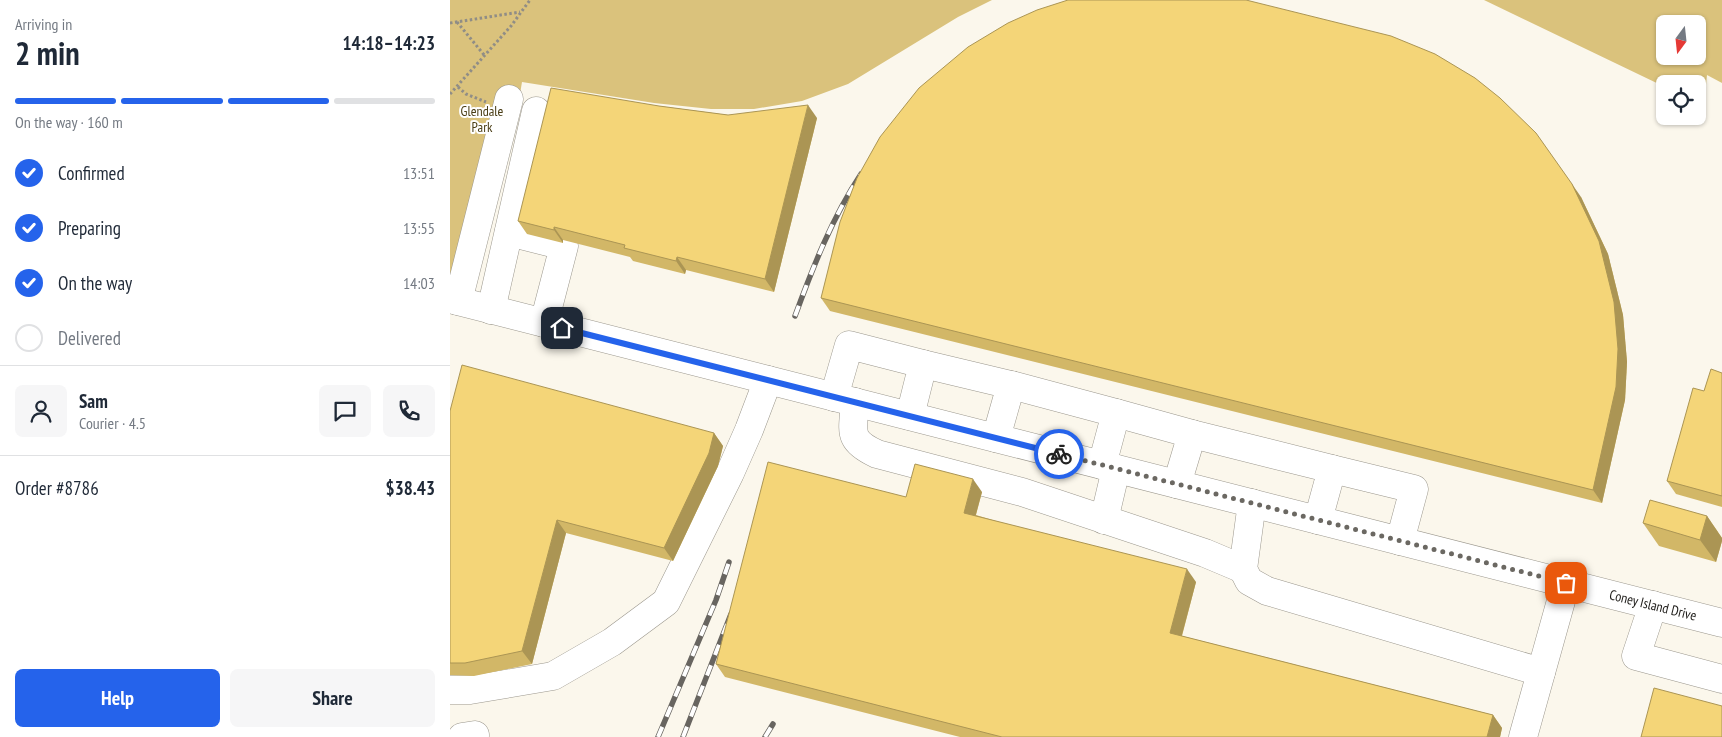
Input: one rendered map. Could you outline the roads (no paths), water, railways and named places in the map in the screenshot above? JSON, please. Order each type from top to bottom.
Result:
[{"type":"street","points":[[454,300],[508,104]]},
{"type":"street","points":[[491,310],[536,112]]},
{"type":"street","points":[[508,232],[564,246],[544,323]]},
{"type":"street","name":"Coney Island Drive","points":[[454,300],[1722,623]]},
{"type":"street","points":[[1243,569],[1205,553],[1022,492],[877,454],[865,448],[857,443],[844,400],[849,345],[1011,385],[1192,434],[1414,489],[1400,541]]},
{"type":"street","points":[[910,416],[923,364]]},
{"type":"street","points":[[450,690],[470,690],[553,676],[612,642],[666,602],[730,473],[768,380]]},
{"type":"street","points":[[996,438],[1011,385]]},
{"type":"street","points":[[1104,520],[1116,413]]},
{"type":"street","points":[[1178,484],[1192,434]]},
{"type":"street","points":[[1318,520],[1332,469]]},
{"type":"street","points":[[1252,503],[1243,569],[1249,582],[1266,591],[1541,672]]},
{"type":"street","points":[[1523,737],[1566,583]]},
{"type":"street","points":[[1652,605],[1636,656],[1722,679]]},
{"type":"railway","points":[[795,316],[832,225],[861,174]]},
{"type":"railway","points":[[658,737],[716,600],[729,562]]},
{"type":"railway","points":[[683,737],[731,614]]},
{"type":"railway","points":[[765,737],[773,724]]},
{"type":"park label","name":"Glendale Park","points":[[482,120]]}]
